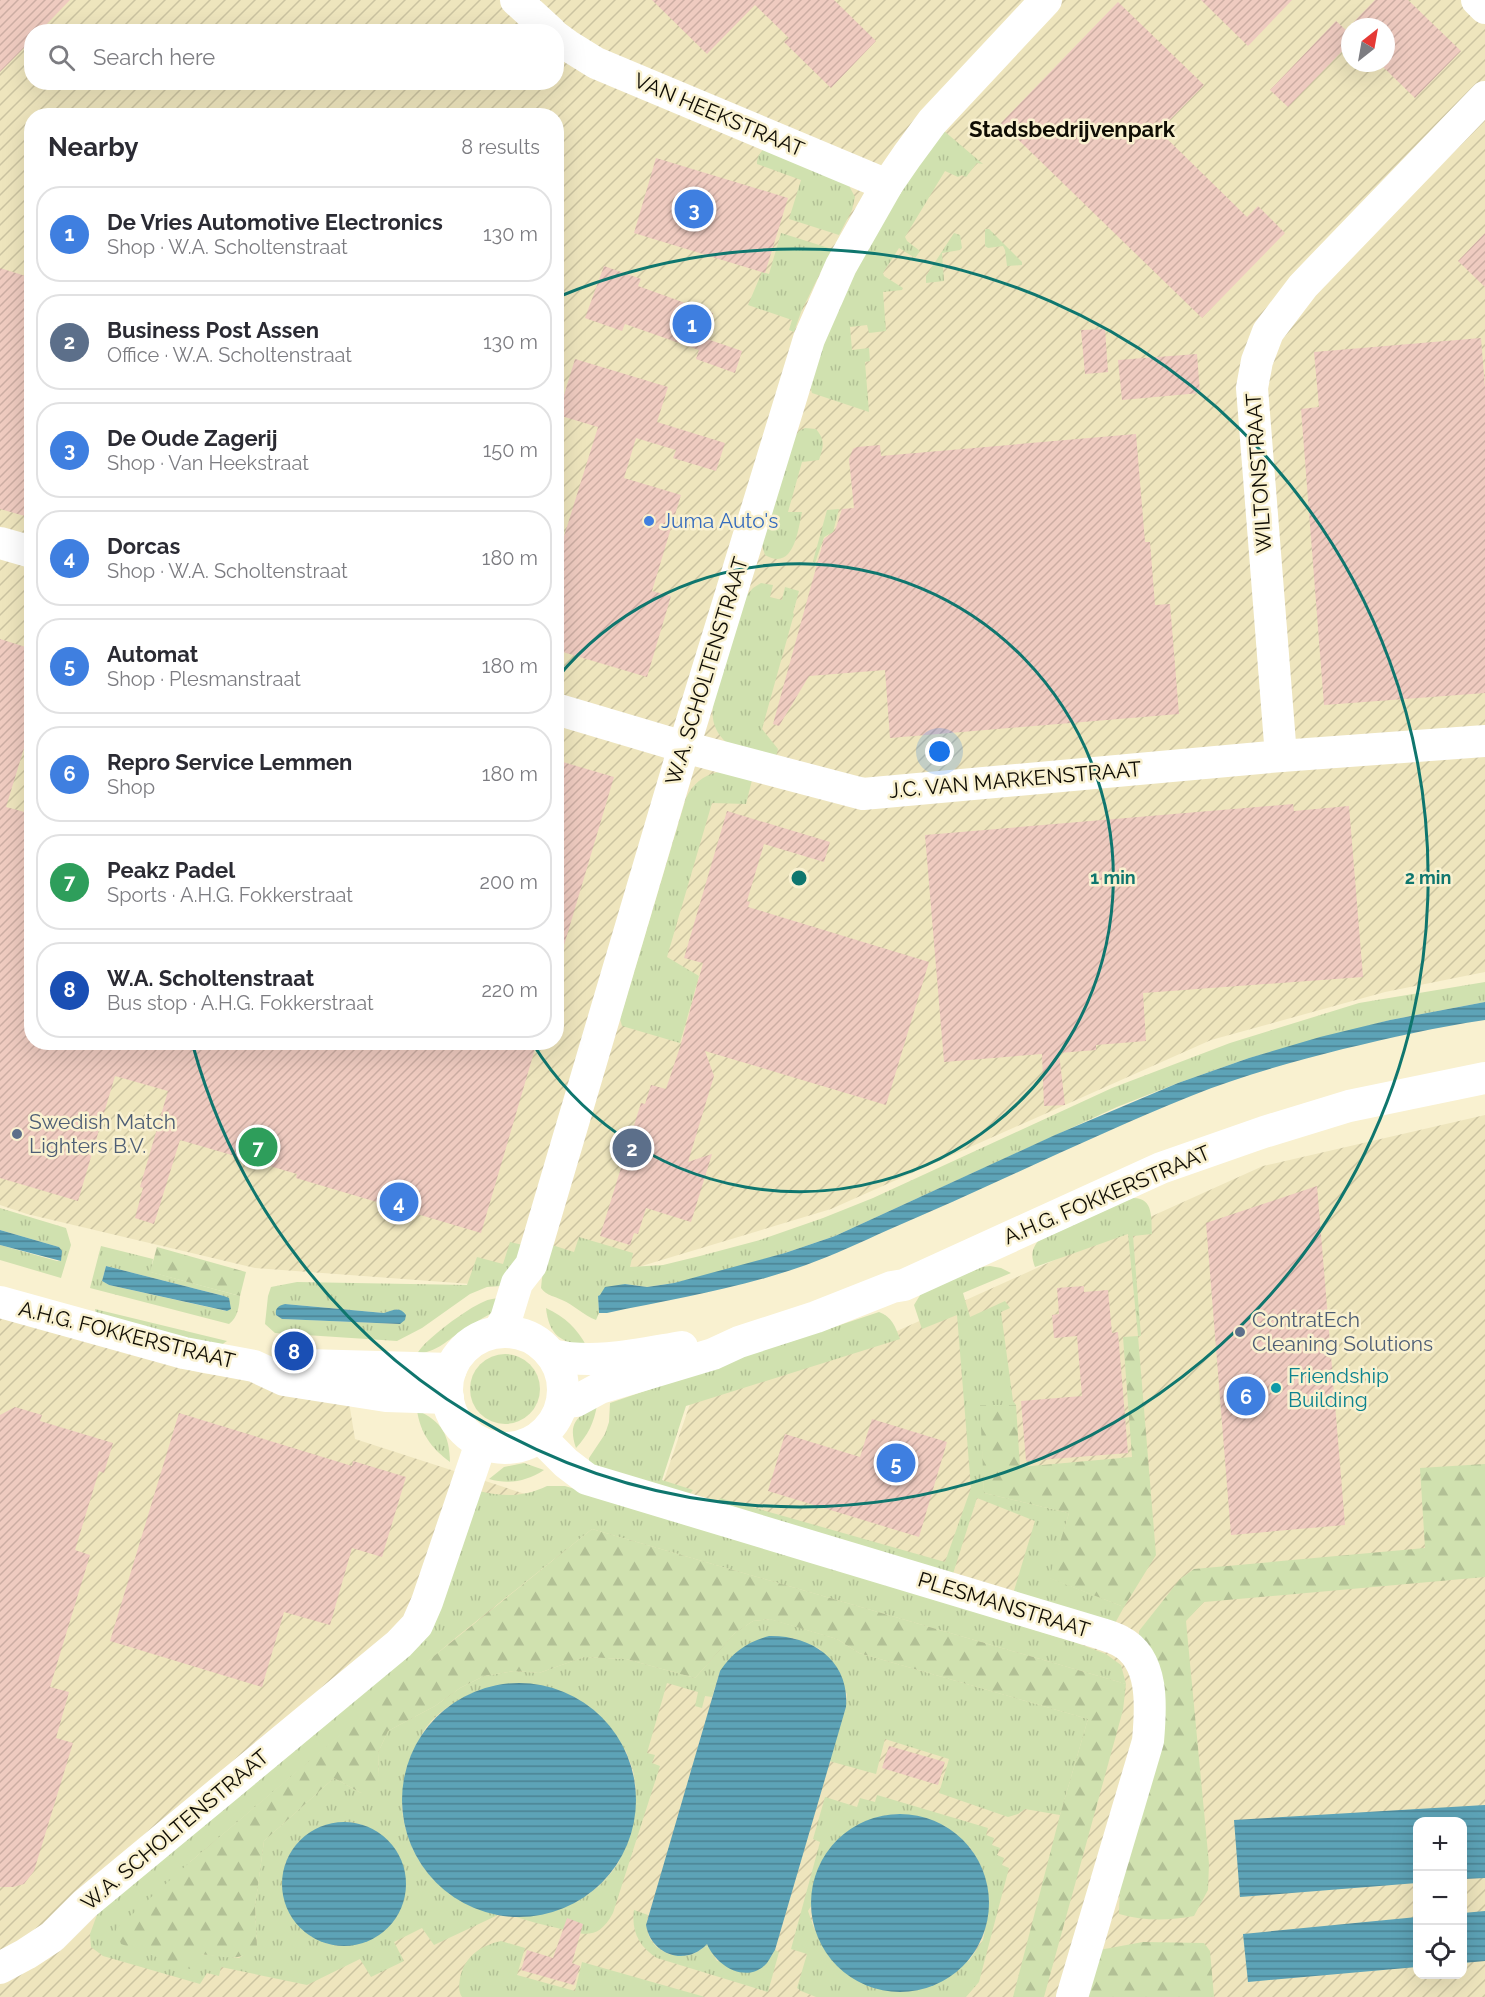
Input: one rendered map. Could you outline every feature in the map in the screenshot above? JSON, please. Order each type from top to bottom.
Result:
[{"type":"street","points":[[516,0],[542,24]]},
{"type":"street","name":"W.A. SCHOLTENSTRAAT","points":[[498,1332],[507,1319],[517,1283],[531,1265],[684,747],[809,339],[842,266],[886,185],[932,122],[1046,0]]},
{"type":"street","points":[[1477,0],[1485,8]]},
{"type":"street","name":"VAN HEEKSTRAAT","points":[[564,43],[596,63],[886,185]]},
{"type":"street","name":"WILTONSTRAAT","points":[[1281,756],[1252,388],[1257,362],[1268,332],[1303,286],[1485,97]]},
{"type":"street","points":[[0,543],[24,550]]},
{"type":"street","name":"J.C. VAN MARKENSTRAAT","points":[[564,711],[684,747],[863,794],[1281,756],[1485,741]]},
{"type":"street","name":"A.H.G. FOKKERSTRAAT","points":[[562,1404],[576,1401],[600,1388],[713,1354],[739,1342],[804,1321],[892,1287],[904,1285],[1171,1164],[1349,1106],[1485,1078]]},
{"type":"street","name":"W.A. SCHOLTENSTRAAT","points":[[531,1265],[533,1287],[528,1324],[540,1346]]},
{"type":"street","name":"A.H.G. FOKKERSTRAAT","points":[[0,1302],[184,1353],[254,1366],[284,1380],[386,1396],[449,1384]]},
{"type":"street","points":[[498,1332],[514,1332],[540,1346],[560,1368],[563,1379],[562,1404],[558,1416],[550,1427],[540,1437],[512,1448],[480,1443],[468,1435],[452,1412],[449,1384],[458,1355],[469,1344],[483,1336],[498,1332]]},
{"type":"street","name":"A.H.G. FOKKERSTRAAT","points":[[540,1346],[568,1359],[633,1355],[716,1341],[739,1342]]},
{"type":"street","name":"PLESMANSTRAAT","points":[[540,1437],[586,1479],[1102,1635],[1120,1641],[1132,1650],[1141,1661],[1147,1682],[1151,1709],[1148,1741],[1072,1997]]},
{"type":"street","name":"W.A. SCHOLTENSTRAAT","points":[[0,1968],[52,1937],[85,1904],[399,1644],[417,1625],[427,1602],[480,1443]]},
{"type":"shaded area","points":[[0,0],[1485,0],[1485,972],[1385,992],[1211,1040],[831,1209],[635,1268],[471,1284],[255,1268],[27,1214],[0,1205]]},
{"type":"shaded area","points":[[1485,1115],[1485,1997],[0,1997],[0,1316],[202,1373],[348,1396],[355,1439],[646,1533],[691,1401],[844,1355],[1263,1166]]},
{"type":"green space","points":[[944,131],[983,164],[977,163],[966,177],[962,175],[958,177],[945,171],[905,237],[920,251],[915,258],[899,248],[883,273],[903,288],[883,292],[886,331],[869,333],[867,325],[850,327],[852,350],[869,348],[870,361],[865,362],[869,412],[812,393],[810,386],[827,332],[854,272],[903,184]]},
{"type":"green space","points":[[766,147],[847,182],[855,197],[852,210],[839,235],[789,219],[801,180],[757,164],[760,154]]},
{"type":"green space","points":[[985,229],[989,229],[1022,262],[1022,265],[1007,266],[1003,246],[988,248],[985,246]]},
{"type":"green space","points":[[781,233],[832,249],[801,312],[794,332],[789,330],[792,320],[748,305],[762,272],[769,274]]},
{"type":"green space","points":[[954,233],[960,235],[962,248],[942,253],[944,281],[926,283],[926,276]]},
{"type":"green space","points":[[805,428],[816,429],[819,433],[823,444],[822,451],[819,460],[802,462],[788,512],[802,512],[796,538],[788,554],[775,559],[765,555],[762,545],[794,438],[799,431]]},
{"type":"green space","points":[[839,509],[833,532],[824,537],[815,563],[813,561],[827,510]]},
{"type":"green space","points":[[761,583],[773,585],[770,597],[782,600],[785,587],[799,591],[762,729],[778,749],[775,760],[727,743],[716,729],[713,718],[714,701],[746,596]]},
{"type":"green space","points":[[718,772],[728,772],[752,780],[746,804],[712,803],[667,957],[699,976],[680,1043],[622,1026],[620,1019],[686,798],[699,781]]},
{"type":"green space","points":[[1485,982],[1485,1002],[1390,1020],[1249,1058],[1178,1083],[1117,1107],[835,1236],[722,1272],[674,1283],[647,1287],[625,1284],[598,1296],[599,1313],[596,1320],[541,1288],[552,1245],[574,1252],[579,1237],[633,1253],[630,1267],[663,1265],[760,1240],[873,1198],[1112,1088],[1230,1043],[1359,1003]]},
{"type":"green space","points":[[1132,1198],[1144,1201],[1148,1205],[1152,1221],[1152,1234],[1133,1236],[1141,1336],[1138,1336],[1128,1234],[1035,1267],[1032,1256],[1038,1241]]},
{"type":"green space","points":[[0,1208],[66,1228],[71,1245],[61,1278],[0,1260],[0,1245],[61,1261],[59,1247],[0,1230]]},
{"type":"green space","points":[[510,1242],[523,1245],[512,1280],[501,1286],[487,1287],[470,1294],[422,1328],[397,1341],[275,1333],[265,1324],[271,1287],[297,1282],[467,1285],[477,1257],[503,1264]],"holes":[[[285,1304],[384,1313],[398,1309],[399,1324],[283,1319],[276,1315]]]},
{"type":"green space","points":[[101,1246],[153,1259],[151,1272],[240,1296],[236,1315],[229,1324],[90,1288]],"holes":[[[106,1266],[224,1296],[226,1311],[109,1285],[102,1281]]]},
{"type":"green space","points":[[157,1247],[246,1272],[240,1296],[150,1272]]},
{"type":"green space","points":[[990,1266],[1011,1273],[963,1293],[970,1317],[1005,1301],[1010,1308],[1001,1312],[1013,1401],[1016,1405],[981,1405],[984,1493],[1069,1513],[1050,1578],[1124,1607],[1114,1625],[1013,1594],[1035,1521],[977,1498],[952,1577],[719,1503],[720,1498],[945,1562],[971,1488],[957,1315],[922,1329],[914,1305],[922,1292],[982,1267]]},
{"type":"green space","points":[[494,1298],[501,1298],[490,1314],[436,1349],[417,1354],[437,1333],[476,1305]]},
{"type":"green space","points":[[546,1308],[570,1324],[587,1347],[570,1343],[558,1336],[550,1325]]},
{"type":"green space","points":[[95,1309],[227,1341],[217,1348],[96,1314]]},
{"type":"green space","points":[[879,1312],[890,1319],[900,1339],[686,1406],[662,1480],[693,1490],[690,1494],[594,1471],[589,1463],[589,1458],[605,1434],[609,1422],[610,1403],[668,1383],[715,1361],[780,1345]]},
{"type":"green space","points":[[1138,1336],[1156,1555],[1124,1607],[1049,1578],[1069,1513],[984,1493],[980,1405],[1016,1405],[1020,1467],[1132,1457],[1123,1337]]},
{"type":"green space","points":[[505,1354],[518,1357],[530,1364],[537,1376],[540,1389],[537,1402],[530,1414],[518,1421],[505,1424],[492,1421],[480,1414],[473,1402],[470,1389],[473,1376],[480,1364],[492,1357]]},
{"type":"green space","points":[[597,1405],[590,1428],[576,1448],[574,1426],[579,1417]]},
{"type":"green space","points":[[417,1410],[433,1419],[446,1436],[450,1462],[428,1440]]},
{"type":"green space","points":[[524,1463],[544,1470],[518,1481],[504,1482],[489,1479],[504,1467]]},
{"type":"green space","points":[[1485,1464],[1485,1577],[1204,1602],[1186,1621],[1209,1864],[1208,1890],[1194,1916],[1156,1919],[1119,1914],[1120,1884],[1162,1743],[1139,1641],[1139,1631],[1180,1579],[1194,1569],[1425,1548],[1420,1468]]},
{"type":"green space","points":[[547,1486],[565,1486],[1077,1643],[1106,1654],[1121,1665],[1126,1684],[592,1529],[459,1635],[190,1862],[201,1954],[239,1958],[257,1946],[255,1907],[264,1841],[334,1778],[361,1793],[379,1775],[378,1753],[388,1731],[484,1676],[514,1671],[539,1673],[584,1657],[626,1659],[695,1678],[735,1633],[753,1621],[770,1619],[837,1639],[859,1653],[1088,1719],[1060,1815],[1025,1809],[1008,1817],[939,1793],[949,1759],[885,1739],[876,1774],[829,1761],[846,1707],[847,1694],[820,1649],[793,1638],[720,1671],[712,1697],[705,1696],[702,1708],[695,1706],[698,1692],[667,1683],[647,1753],[655,1755],[652,1763],[660,1766],[613,1913],[602,1928],[596,1932],[575,1933],[516,1917],[546,1913],[574,1903],[599,1886],[619,1862],[636,1789],[633,1770],[626,1751],[482,1689],[447,1707],[426,1728],[418,1744],[402,1810],[413,1849],[430,1876],[467,1903],[498,1915],[434,1945],[422,1928],[394,1942],[404,1961],[371,1977],[360,1959],[307,1985],[221,1967],[219,1976],[207,1973],[200,1984],[103,1956],[91,1947],[90,1934],[98,1912],[409,1651],[479,1491],[514,1495]],"holes":[[[350,1822],[363,1825],[352,1945],[338,1946],[325,1943],[312,1937],[301,1928],[285,1864],[299,1841],[336,1823]]]},
{"type":"green space","points":[[592,1529],[1126,1684],[1123,1710],[1044,1997],[1013,1997],[1060,1815],[1088,1719],[859,1653],[837,1639],[769,1619],[753,1621],[735,1633],[695,1678],[626,1659],[584,1657],[539,1673],[514,1671],[484,1676],[460,1688],[435,1706],[388,1731],[378,1753],[379,1775],[372,1790],[361,1793],[334,1778],[264,1841],[255,1907],[257,1946],[251,1952],[238,1957],[201,1954],[190,1969],[121,1944],[116,1929],[190,1862],[414,1672]]},
{"type":"green space","points":[[877,1795],[988,1828],[986,1835],[994,1838],[992,1845],[1000,1848],[997,1855],[1004,1858],[1002,1865],[1009,1868],[979,1982],[966,1997],[816,1997],[797,1988],[807,1954],[791,1949],[820,1842],[813,1839],[825,1797],[857,1807],[860,1798],[875,1802]],"holes":[[[898,1814],[970,1847],[982,1869],[988,1892],[988,1914],[983,1940],[969,1961],[826,1951],[808,1911],[864,1822]]]},
{"type":"green space","points":[[634,1910],[648,1915],[647,1927],[650,1938],[656,1946],[676,1955],[698,1952],[707,1944],[717,1961],[767,1962],[775,1950],[779,1952],[768,1992],[657,1958],[645,1949],[635,1932]]},
{"type":"green space","points":[[501,1941],[525,1948],[517,1975],[575,1991],[582,1962],[705,1997],[462,1997],[459,1990],[460,1978],[470,1958],[480,1949]]},
{"type":"green space","points":[[1143,1942],[1204,1943],[1210,1951],[1214,1997],[1085,1997],[1099,1950]]},
{"type":"water","points":[[1485,1002],[1485,1020],[1431,1029],[1343,1049],[1228,1082],[1115,1128],[926,1214],[806,1265],[732,1287],[599,1313],[598,1296],[605,1287],[625,1284],[647,1287],[674,1283],[785,1253],[835,1236],[1055,1135],[1178,1083],[1249,1058],[1320,1037],[1390,1020]]},
{"type":"water","points":[[0,1230],[59,1247],[62,1251],[61,1261],[0,1245]]},
{"type":"water","points":[[106,1266],[224,1296],[229,1298],[231,1309],[227,1311],[109,1285],[102,1281]]},
{"type":"water","points":[[285,1304],[384,1313],[399,1310],[406,1315],[405,1320],[400,1324],[282,1319],[276,1315],[276,1311]]},
{"type":"water","points":[[769,1636],[800,1640],[825,1654],[842,1676],[846,1691],[846,1707],[775,1950],[767,1963],[759,1969],[742,1972],[733,1970],[717,1959],[707,1944],[699,1951],[689,1955],[670,1954],[655,1944],[646,1925],[720,1671],[741,1649]]},
{"type":"water","points":[[508,1683],[530,1683],[564,1692],[584,1703],[602,1717],[616,1735],[627,1755],[634,1777],[636,1800],[634,1823],[627,1845],[616,1865],[602,1883],[574,1903],[553,1912],[530,1917],[508,1917],[485,1912],[464,1903],[445,1891],[428,1874],[407,1834],[402,1811],[402,1789],[407,1766],[416,1745],[428,1726],[445,1709],[485,1688]]},
{"type":"water","points":[[1485,1805],[1485,1878],[1467,1879],[1467,1817],[1413,1817],[1413,1883],[1240,1897],[1234,1820]]},
{"type":"water","points":[[900,1814],[917,1815],[934,1821],[950,1829],[963,1840],[974,1853],[982,1869],[988,1886],[988,1920],[982,1937],[974,1953],[963,1966],[950,1977],[934,1985],[917,1991],[900,1992],[883,1991],[866,1985],[850,1977],[837,1966],[826,1953],[818,1937],[812,1920],[811,1903],[812,1886],[818,1869],[826,1853],[837,1840],[850,1829],[866,1821],[883,1815]]},
{"type":"water","points":[[344,1822],[368,1827],[388,1840],[401,1860],[406,1884],[401,1908],[388,1928],[368,1941],[344,1946],[320,1941],[300,1928],[287,1908],[282,1884],[287,1860],[300,1840],[320,1827]]},
{"type":"water","points":[[1485,1911],[1485,1961],[1467,1963],[1467,1913]]},
{"type":"water","points":[[1413,1917],[1413,1967],[1248,1982],[1243,1934]]},
{"type":"building","points":[[0,0],[70,0],[47,24],[24,24],[24,48],[0,72]]},
{"type":"building","points":[[652,0],[834,0],[876,41],[831,88],[784,42],[789,38],[755,5],[707,54]]},
{"type":"building","points":[[1201,0],[1292,0],[1248,46]]},
{"type":"building","points":[[1375,0],[1408,0],[1461,51],[1415,98],[1388,72],[1395,72],[1395,18],[1358,18]]},
{"type":"building","points":[[1118,2],[1204,85],[1159,131],[1247,217],[1258,206],[1285,233],[1202,318],[1001,123]]},
{"type":"building","points":[[1336,21],[1341,26],[1341,52],[1288,107],[1270,90]]},
{"type":"building","points":[[656,158],[788,198],[765,273],[634,233]]},
{"type":"building","points":[[1485,233],[1485,287],[1458,261]]},
{"type":"building","points":[[604,266],[641,279],[638,286],[713,313],[704,338],[742,351],[735,373],[696,359],[699,350],[625,324],[622,331],[585,318]]},
{"type":"building","points":[[0,268],[24,276],[24,516],[0,509]]},
{"type":"building","points":[[1105,329],[1108,372],[1085,374],[1081,330]]},
{"type":"building","points":[[1481,338],[1485,388],[1485,693],[1324,705],[1301,409],[1319,407],[1314,352]]},
{"type":"building","points":[[1197,354],[1200,393],[1122,400],[1118,360]]},
{"type":"building","points":[[575,359],[668,387],[657,422],[725,443],[716,471],[673,458],[676,450],[636,438],[624,478],[681,495],[652,591],[671,596],[647,677],[564,652],[564,536],[598,427],[564,417],[564,395]]},
{"type":"building","points":[[1136,434],[1145,542],[1150,542],[1155,605],[1170,604],[1179,714],[890,738],[885,670],[809,676],[779,726],[773,724],[824,539],[835,531],[842,509],[854,508],[849,459],[853,449],[880,445],[881,456]]},
{"type":"building","points":[[0,639],[24,646],[24,748],[6,807],[24,812],[24,1050],[535,1050],[481,1233],[296,1178],[297,1174],[180,1140],[154,1224],[135,1218],[143,1188],[140,1187],[168,1091],[115,1076],[78,1201],[0,1178]]},
{"type":"building","points":[[564,762],[614,777],[564,945]]},
{"type":"building","points":[[1293,804],[1294,811],[1349,806],[1363,977],[1143,993],[1146,1041],[1096,1045],[1096,1050],[1059,1053],[1065,1105],[1044,1106],[1042,1054],[944,1062],[925,835]]},
{"type":"building","points":[[727,811],[830,842],[824,862],[764,844],[747,901],[750,902],[748,907],[929,962],[886,1105],[705,1051],[714,1076],[688,1162],[712,1154],[691,1222],[646,1208],[638,1234],[634,1233],[630,1245],[600,1236],[641,1103],[645,1104],[651,1085],[666,1089],[681,1044],[703,963],[684,958]]},
{"type":"building","name":"Friendship Building","points":[[1317,1186],[1345,1525],[1231,1535],[1206,1223]]},
{"type":"building","points":[[1084,1286],[1084,1292],[1108,1290],[1112,1333],[1118,1332],[1128,1453],[1026,1461],[1021,1401],[1082,1396],[1077,1336],[1054,1338],[1052,1315],[1059,1314],[1057,1288]]},
{"type":"building","points":[[15,1407],[42,1415],[40,1421],[113,1443],[104,1473],[99,1471],[75,1550],[90,1555],[50,1687],[69,1692],[56,1738],[73,1743],[34,1871],[24,1884],[0,1887],[0,1415]]},
{"type":"building","points":[[179,1413],[352,1466],[353,1461],[406,1477],[382,1557],[352,1548],[330,1625],[284,1612],[262,1687],[110,1641]]},
{"type":"building","points":[[872,1419],[947,1442],[919,1537],[768,1491],[785,1434],[860,1457]]},
{"type":"building","points":[[889,1746],[945,1762],[938,1785],[882,1768]]},
{"type":"building","points":[[567,1918],[583,1924],[572,1963],[580,1966],[574,1985],[521,1970],[527,1950],[553,1958]]},
{"type":"place","name":"De Oude Zagerij","points":[[694,209]]},
{"type":"place","name":"De Vries Automotive Electronics","points":[[692,324]]},
{"type":"place","name":"Juma Auto's","points":[[649,521]]},
{"type":"place","name":"Swedish Match Lighters B.V.","points":[[17,1134]]},
{"type":"place","name":"Peakz Padel","points":[[258,1147]]},
{"type":"place","name":"Business Post Assen","points":[[632,1148]]},
{"type":"place","name":"Dorcas","points":[[399,1202]]},
{"type":"place","name":"ContratEch Cleaning Solutions","points":[[1240,1332]]},
{"type":"place","name":"W.A. Scholtenstraat","points":[[294,1351]]},
{"type":"place","name":"Friendship Building","points":[[1276,1388]]},
{"type":"place","name":"Repro Service Lemmen","points":[[1246,1396]]},
{"type":"place","name":"Automat","points":[[896,1463]]},
{"type":"district","name":"Stadsbedrijvenpark","points":[[1072,129]]}]
